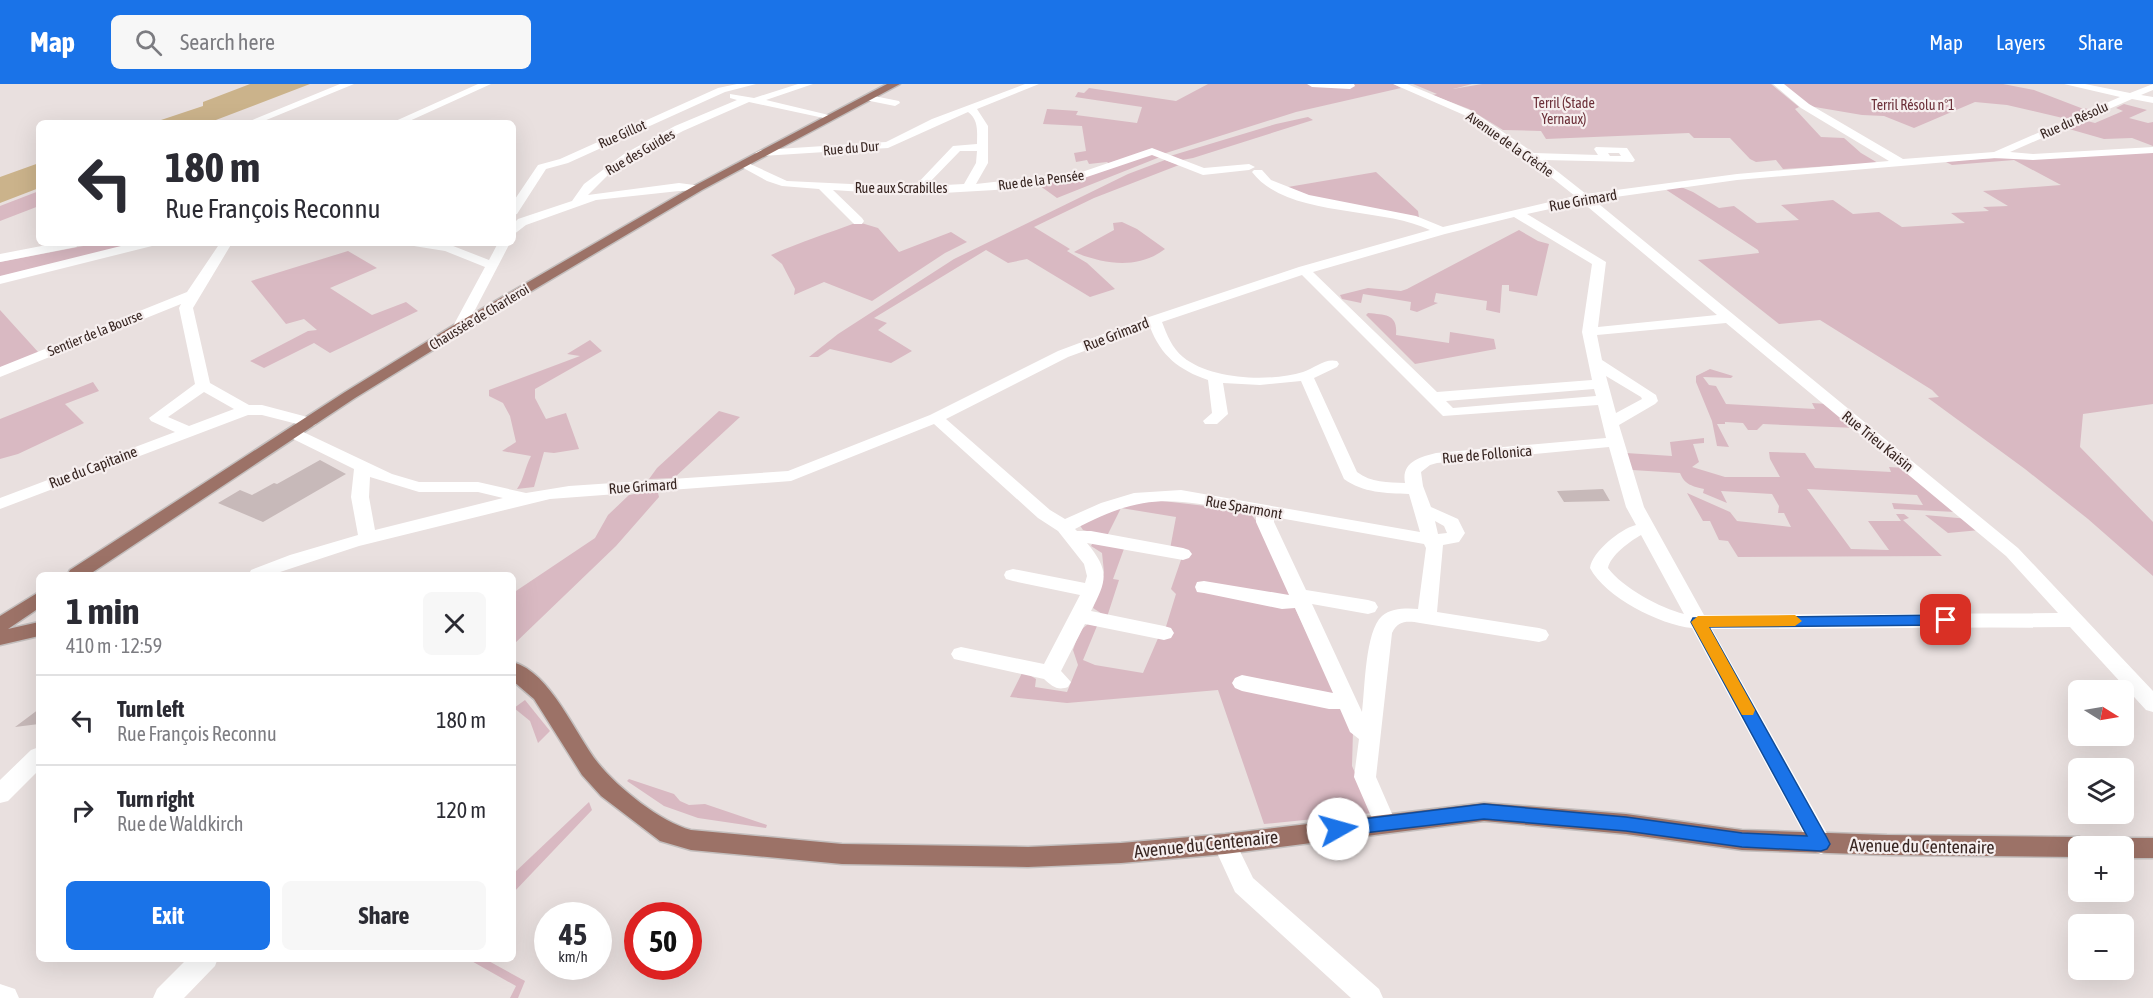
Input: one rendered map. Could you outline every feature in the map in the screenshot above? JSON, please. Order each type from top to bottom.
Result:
[{"type":"main road","name":"Chaussée de Charleroi","points":[[80,572],[309,422],[459,328],[698,188],[895,84]]},
{"type":"main road","points":[[0,625],[36,601]]},
{"type":"main road","points":[[0,638],[36,630]]},
{"type":"main road","name":"Avenue du Centenaire","points":[[516,672],[541,693],[590,769],[609,790],[668,834],[732,844],[842,854],[965,857],[1121,853],[1225,844],[1475,812],[1517,813],[1626,824],[1742,840],[1821,844],[2068,847]]},
{"type":"main road","points":[[2134,848],[2153,848]]},
{"type":"street","points":[[258,120],[349,84]]},
{"type":"street","points":[[403,120],[486,84]]},
{"type":"street","name":"Rue Gillot","points":[[516,203],[542,167],[564,161],[718,87],[751,84]]},
{"type":"street","name":"Rue des Guides","points":[[578,202],[589,185],[611,166],[697,120],[748,101],[808,84]]},
{"type":"street","points":[[970,109],[1034,84]]},
{"type":"street","points":[[1312,84],[1350,86]]},
{"type":"street","name":"Avenue de la Crèche","points":[[1399,84],[1468,113],[1531,156],[1584,198]]},
{"type":"street","points":[[1778,84],[1805,106],[1900,163]]},
{"type":"street","points":[[2069,84],[2127,97],[2153,100]]},
{"type":"street","name":"Rue du Résolu","points":[[1994,155],[2153,86]]},
{"type":"street","points":[[718,87],[748,101],[829,118]]},
{"type":"street","points":[[869,98],[895,103]]},
{"type":"street","name":"Rue aux Scrabilles","points":[[742,164],[786,184],[919,189],[968,187],[982,163],[983,126],[977,114],[970,109]]},
{"type":"street","name":"Rue du Dur","points":[[761,153],[882,146],[970,109]]},
{"type":"street","points":[[919,189],[957,148],[982,147]]},
{"type":"street","points":[[1994,155],[2033,157],[2153,150]]},
{"type":"street","name":"Rue de la Pensée","points":[[968,187],[1075,177],[1152,151],[1203,172],[1253,169],[1269,184],[1295,195],[1416,220],[1441,231]]},
{"type":"street","name":"Rue Grimard","points":[[263,572],[367,538],[525,498],[580,490],[783,478],[936,418],[1063,354],[1154,320],[1304,270],[1441,231],[1584,198],[1737,177],[1994,155]]},
{"type":"street","points":[[1531,156],[1606,159]]},
{"type":"street","name":"Rue aux Scrabilles","points":[[822,186],[858,221]]},
{"type":"street","points":[[516,220],[578,202],[646,191],[698,188]]},
{"type":"street","name":"Rue Trieu Kaisin","points":[[1584,198],[2012,552],[2153,704]]},
{"type":"street","points":[[1516,213],[1599,262],[1599,276],[1589,332],[1610,423],[1630,494],[1646,528],[1821,844]]},
{"type":"street","points":[[0,258],[61,246]]},
{"type":"street","points":[[0,280],[136,246]]},
{"type":"street","points":[[223,246],[186,308],[203,385],[246,410]]},
{"type":"street","points":[[436,246],[492,264]]},
{"type":"street","points":[[459,328],[502,246]]},
{"type":"street","points":[[1304,270],[1449,412],[1605,400]]},
{"type":"street","name":"Sentier de la Bourse","points":[[0,372],[192,295]]},
{"type":"street","points":[[1589,332],[1729,318]]},
{"type":"street","points":[[1154,320],[1158,335],[1168,352],[1191,368],[1216,378],[1265,381],[1306,376],[1332,364]]},
{"type":"street","points":[[1596,363],[1648,394],[1650,401],[1610,423]]},
{"type":"street","points":[[1306,376],[1350,475],[1356,481],[1368,485],[1413,489],[1435,548],[1427,617]]},
{"type":"street","points":[[1211,421],[1220,414],[1216,378]]},
{"type":"street","points":[[1436,397],[1601,384]]},
{"type":"street","points":[[187,431],[157,418],[203,385]]},
{"type":"street","name":"Rue du Capitaine","points":[[0,504],[246,410],[261,410],[309,422]]},
{"type":"street","points":[[936,418],[1044,514],[1069,532],[1093,563],[1096,576],[1092,591],[1055,677],[961,654]]},
{"type":"street","points":[[293,433],[386,478],[419,487],[478,487],[525,498]]},
{"type":"street","name":"Rue de Follonica","points":[[1413,489],[1412,474],[1417,464],[1427,459],[1615,442]]},
{"type":"street","points":[[362,467],[360,497],[367,538]]},
{"type":"street","name":"Rue Sparmont","points":[[1069,532],[1106,505],[1130,497],[1158,494],[1181,495],[1430,539]]},
{"type":"street","points":[[1265,511],[1265,522],[1358,726],[1369,735]]},
{"type":"street","points":[[1423,511],[1448,520],[1452,523],[1456,533],[1453,538],[1430,539]]},
{"type":"street","points":[[1646,528],[1636,529],[1626,535],[1600,561],[1599,567],[1602,575],[1615,587],[1678,620],[1698,622],[2074,620]]},
{"type":"street","points":[[1069,532],[1183,554]]},
{"type":"street","points":[[1013,575],[1092,591]]},
{"type":"street","points":[[1204,587],[1282,602],[1314,597],[1368,607]]},
{"type":"street","points":[[1385,823],[1365,777],[1384,625],[1401,614],[1539,635]]},
{"type":"street","points":[[1080,616],[1164,633]]},
{"type":"street","points":[[1242,683],[1329,701],[1347,701]]},
{"type":"street","points":[[0,794],[36,759]]},
{"type":"street","points":[[1225,844],[1244,885],[1370,998]]},
{"type":"street","points":[[166,998],[202,962]]},
{"type":"street","points":[[0,996],[6,998]]},
{"type":"green space","points":[[1208,84],[1394,84],[1401,88],[1296,112],[1166,153],[1150,152],[1160,157],[1057,198],[1036,183],[1112,166],[1107,162],[1089,164],[1087,160],[1076,162],[1074,153],[1086,151],[1082,126],[1043,124],[1047,109],[1078,111],[1076,115],[1137,123],[1142,107],[1075,97],[1078,92],[1084,93],[1089,88],[1176,101]]},
{"type":"green space","name":"Terril (Stade Yernaux)","points":[[1413,84],[1472,84],[1453,89],[1482,84],[1771,84],[1799,107],[1795,109],[1821,137],[1844,138],[1861,153],[1878,163],[1783,169],[1776,160],[1756,162],[1750,159],[1730,138],[1694,138],[1689,133],[1546,139],[1541,131],[1503,130],[1469,109],[1432,95],[1437,94]]},
{"type":"green space","name":"Terril Résolu n°1","points":[[1782,84],[2003,84],[2034,90],[2089,109],[2067,119],[2007,105],[1975,102],[1914,128],[1884,116],[1862,115],[1809,106]]},
{"type":"green space","points":[[2124,104],[2147,110],[2129,118],[2148,123],[2153,122],[2153,146],[2132,138],[2104,139],[2069,129],[2087,121],[2095,123],[2123,111],[2116,108]]},
{"type":"green space","points":[[1308,117],[1313,120],[1193,158],[1182,160],[1170,156],[1276,124]]},
{"type":"green space","points":[[2153,150],[2153,404],[2083,414],[2080,447],[2153,522],[2153,576],[2088,519],[2025,469],[1928,398],[1939,397],[1932,390],[1820,320],[1779,324],[1698,260],[1759,253],[1758,250],[1665,189],[1681,187],[1719,208],[1734,206],[1757,223],[1799,220],[1781,205],[1833,200],[1853,214],[1879,212],[1902,227],[1965,223],[1951,213],[1989,211],[1983,207],[2008,206],[1983,191],[2061,185],[2014,160],[1952,165],[1944,161]]},
{"type":"green space","points":[[1165,160],[1179,165],[1094,198],[1034,227],[1070,249],[1067,251],[1087,263],[1115,289],[1090,297],[1027,259],[1008,263],[986,250],[874,318],[887,323],[878,330],[912,351],[891,363],[830,349],[818,357],[809,357],[838,334],[954,259],[1128,174]]},
{"type":"green space","points":[[1376,172],[1418,211],[1419,218],[1310,196],[1282,188]]},
{"type":"green space","points":[[36,192],[36,207],[0,221],[0,206]]},
{"type":"green space","points":[[858,222],[878,228],[899,252],[951,232],[967,242],[945,253],[872,301],[824,282],[794,295],[795,289],[782,264],[771,255]]},
{"type":"green space","points":[[1122,222],[1137,229],[1165,249],[1143,260],[1120,263],[1097,260],[1074,252],[1114,230],[1113,223]]},
{"type":"green space","points":[[1519,230],[1538,241],[1549,244],[1537,296],[1509,291],[1509,285],[1502,285],[1500,313],[1486,310],[1487,301],[1436,293],[1434,302],[1438,303],[1417,312],[1410,310],[1411,302],[1363,294],[1361,303],[1342,299],[1340,295],[1368,288],[1401,291],[1407,289]]},
{"type":"green space","points":[[83,246],[126,246],[0,278],[0,262]]},
{"type":"green space","points":[[348,251],[377,268],[330,288],[372,315],[406,302],[418,311],[330,353],[314,343],[264,368],[250,361],[308,331],[317,330],[304,319],[286,324],[251,281]]},
{"type":"green space","points":[[0,310],[39,353],[0,369]]},
{"type":"green space","points":[[1368,313],[1385,315],[1393,319],[1396,335],[1449,343],[1450,332],[1494,339],[1496,349],[1415,364],[1366,315]]},
{"type":"green space","points":[[590,340],[602,351],[535,389],[535,398],[546,419],[566,413],[579,449],[554,453],[544,452],[534,487],[517,489],[531,456],[502,451],[516,442],[510,416],[503,403],[489,396],[489,390],[580,356],[567,354]]},
{"type":"green space","points":[[1710,369],[1733,376],[1731,378],[1703,377],[1709,385],[1716,386],[1726,404],[1815,409],[1812,403],[1827,404],[1856,428],[1763,424],[1757,430],[1748,430],[1743,423],[1725,422],[1725,424],[1717,424],[1729,447],[1717,446],[1712,421],[1696,382],[1696,376]]},
{"type":"green space","points":[[93,382],[99,391],[65,404],[84,423],[18,454],[0,459],[0,419]]},
{"type":"green space","points":[[719,411],[740,417],[674,478],[649,479],[657,468]]},
{"type":"green space","points":[[1704,438],[1704,443],[1693,444],[1699,462],[1692,467],[1725,477],[1780,477],[1770,459],[1769,452],[1805,453],[1815,468],[1891,472],[1889,467],[1905,468],[1956,512],[1894,509],[1892,503],[1923,505],[1917,495],[1807,489],[1851,549],[1889,550],[1868,521],[1901,521],[1896,514],[1904,514],[1909,518],[1903,520],[1942,556],[1738,557],[1728,541],[1719,540],[1710,521],[1703,521],[1687,493],[1730,512],[1737,521],[1791,527],[1784,513],[1778,513],[1779,506],[1772,494],[1721,491],[1727,503],[1703,493],[1704,489],[1689,484],[1680,473],[1632,470],[1626,453],[1672,456],[1670,442]]},
{"type":"green space","points":[[646,492],[658,493],[659,497],[616,546],[516,642],[516,591],[595,538],[608,515],[629,495]]},
{"type":"green space","points":[[1154,500],[1249,511],[1279,553],[1294,606],[1353,731],[1352,766],[1373,813],[1264,824],[1218,690],[1067,703],[1010,697],[1023,671],[1036,679],[1035,687],[1067,692],[1078,665],[1073,650],[1082,629],[1088,624],[1097,626],[1083,660],[1095,665],[1143,673],[1159,636],[1164,633],[1176,594],[1171,589],[1183,554],[1170,549],[1176,517],[1121,508],[1107,536],[1083,530],[1079,524],[1116,506]]},
{"type":"green space","points":[[1925,515],[1969,519],[1980,530],[1948,533]]},
{"type":"green space","points":[[1094,540],[1125,546],[1113,579],[1119,580],[1107,617],[1093,608],[1104,572],[1102,553],[1091,546]]},
{"type":"green space","points":[[525,700],[550,731],[538,743],[530,721],[516,710],[516,707]]},
{"type":"green space","points":[[629,779],[674,794],[680,801],[689,805],[705,804],[767,825],[766,828],[698,818],[664,806],[627,781]]},
{"type":"green space","points":[[589,802],[592,810],[516,890],[516,871]]},
{"type":"green space","points":[[473,962],[490,962],[525,981],[518,998],[510,998],[516,986]]},
{"type":"shaded area","points":[[250,84],[310,84],[216,120],[161,120],[203,106],[203,102]]},
{"type":"shaded area","points":[[36,164],[36,189],[0,203],[0,177]]},
{"type":"building","points":[[320,460],[346,474],[263,522],[218,503],[240,490],[252,495]]},
{"type":"building","points":[[1603,489],[1610,501],[1564,502],[1557,491]]},
{"type":"building","points":[[36,711],[36,724],[15,727]]},
{"type":"slow traffic","points":[[1747,710],[1698,622],[1795,621]]},
{"type":"route","points":[[1338,829],[1459,814],[1517,813],[1626,824],[1742,840],[1821,844],[1698,622],[1946,620]]}]
